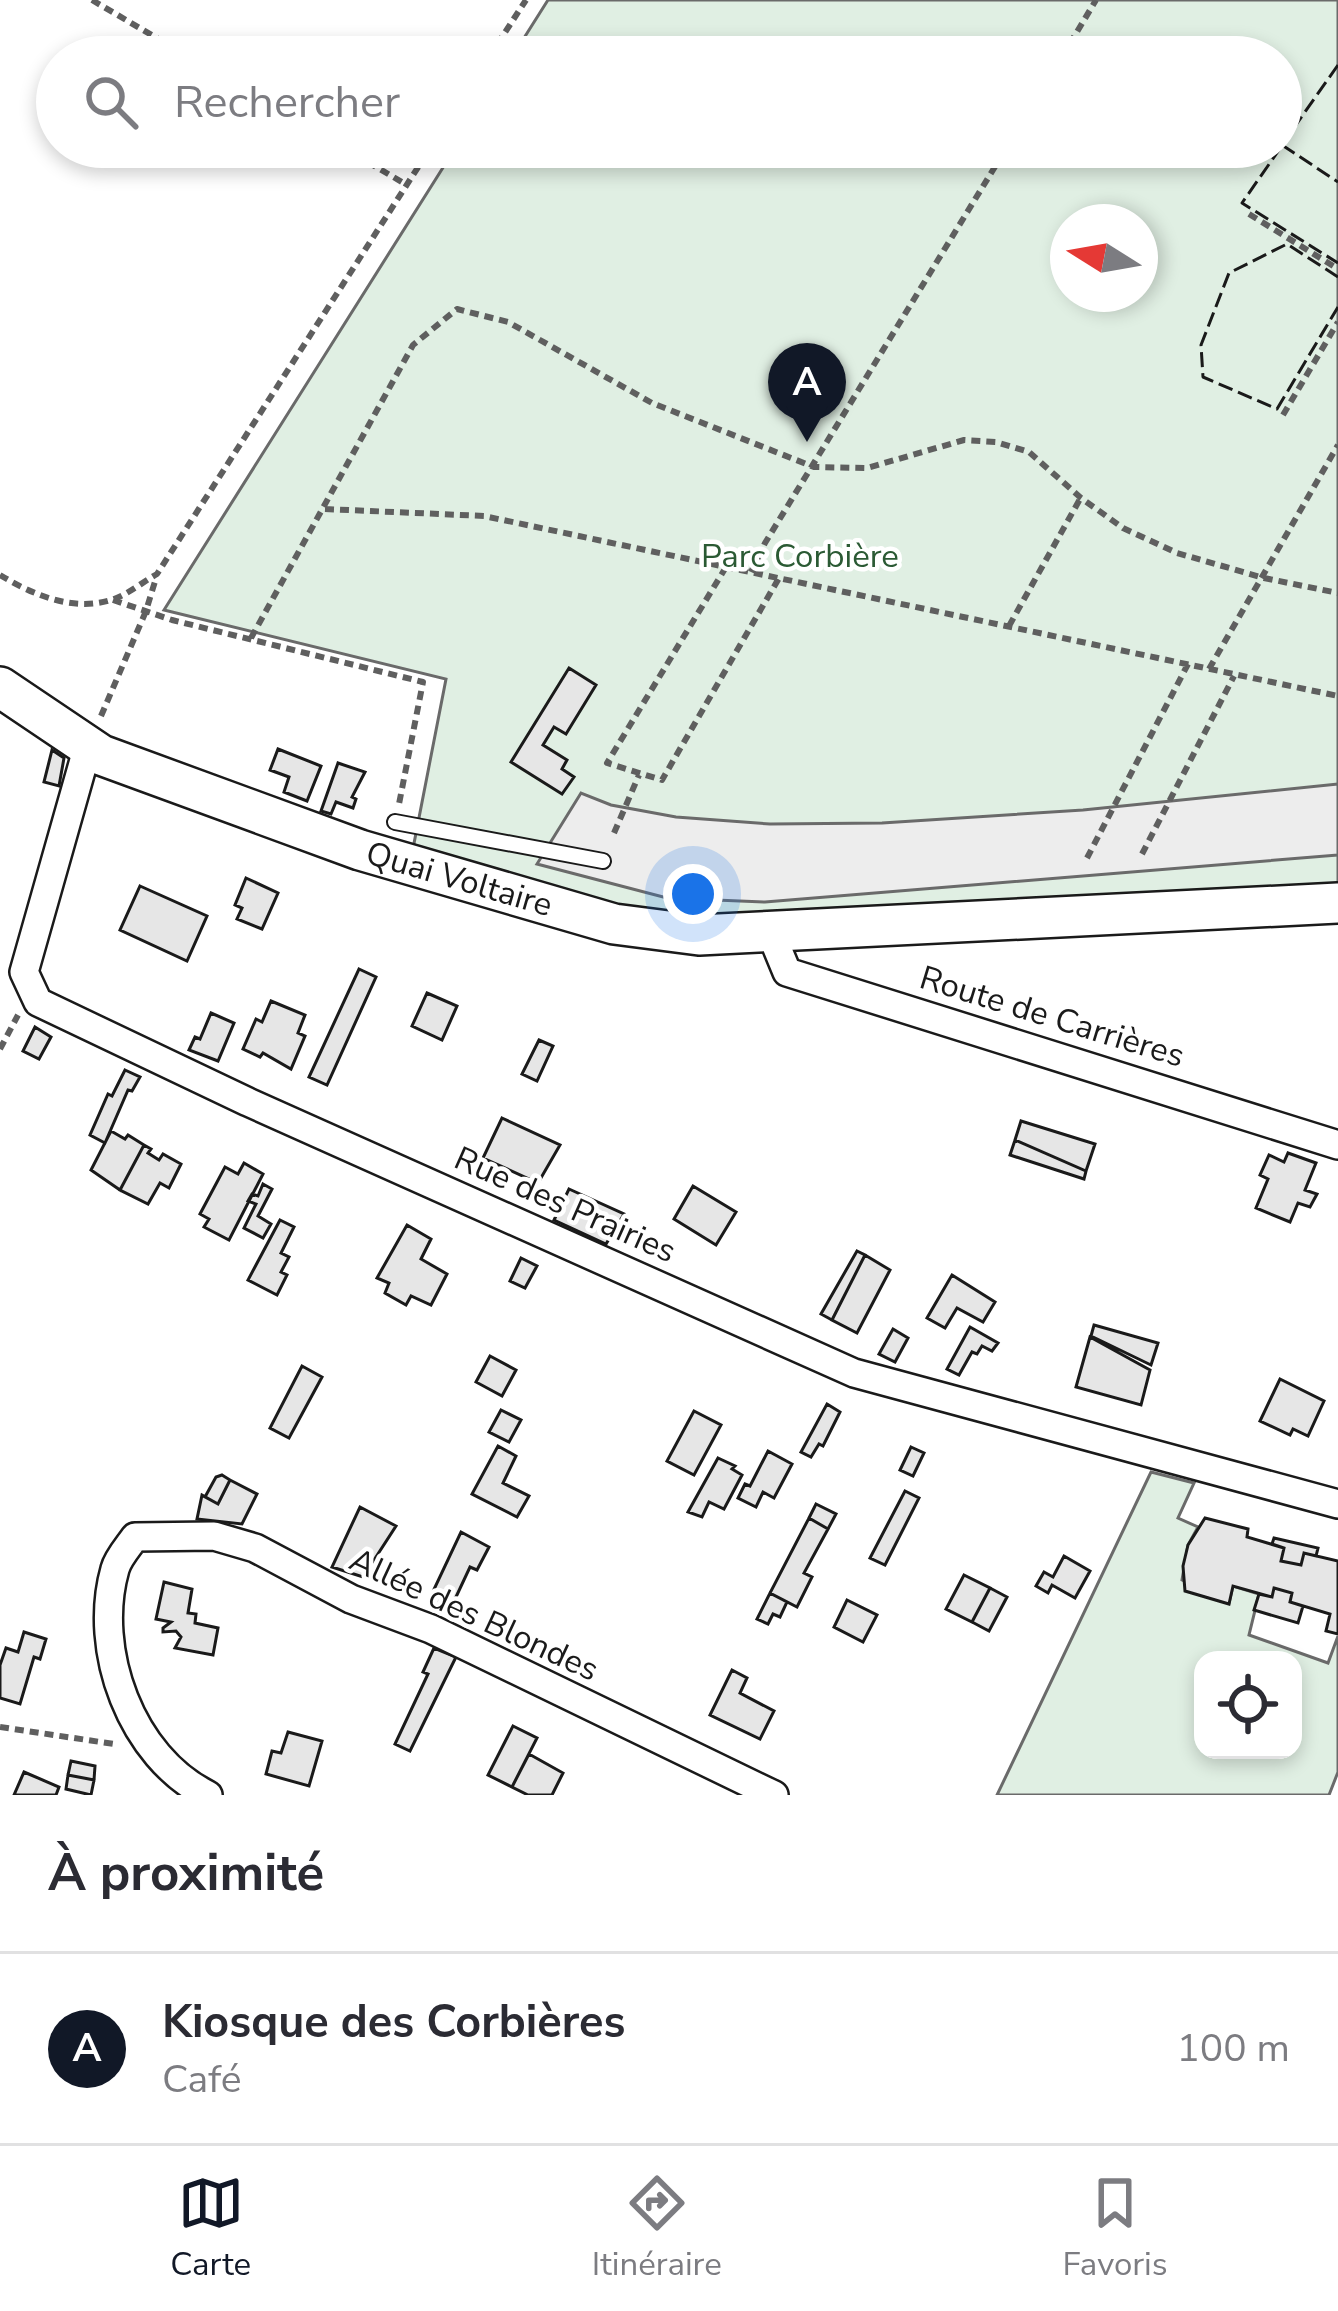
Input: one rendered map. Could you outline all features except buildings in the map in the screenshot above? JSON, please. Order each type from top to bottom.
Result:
[{"type":"main road","name":"Quai Voltaire","points":[[0,687],[95,751],[360,850],[614,924],[699,935],[1338,903]]},
{"type":"main road","name":"Quai Voltaire","points":[[833,929],[1338,885]]},
{"type":"street","name":"Rue des Prairies","points":[[95,751],[24,972],[38,1002],[268,1111],[854,1373],[1338,1504]]},
{"type":"street","name":"Route de Carrières","points":[[770,932],[787,972],[1338,1144]]},
{"type":"street","name":"Allée des Blondes","points":[[154,1750],[116,1680],[109,1648],[115,1566],[135,1537],[214,1536],[255,1548],[350,1599],[430,1630],[774,1795]]},
{"type":"street","points":[[154,1750],[190,1786],[208,1795]]},
{"type":"lane","points":[[395,822],[603,860]]},
{"type":"path","points":[[92,0],[153,36]]},
{"type":"path","points":[[503,36],[526,0]]},
{"type":"path","points":[[1075,36],[1096,0]]},
{"type":"path","points":[[378,168],[407,185]]},
{"type":"path","points":[[95,751],[157,574],[418,168]]},
{"type":"path","points":[[752,572],[765,543],[994,168]]},
{"type":"path","points":[[1249,214],[1338,269]]},
{"type":"path","points":[[251,638],[412,345],[457,309],[508,322],[652,403],[814,466],[867,468],[964,440],[996,442],[1029,452],[1124,528],[1178,554],[1338,593]]},
{"type":"path","points":[[1282,415],[1338,322]]},
{"type":"path","points":[[1209,669],[1338,446]]},
{"type":"path","points":[[1009,626],[1081,498]]},
{"type":"path","points":[[325,509],[484,516],[1338,696]]},
{"type":"path","points":[[726,567],[607,763],[662,780],[779,578]]},
{"type":"path","points":[[112,600],[157,574]]},
{"type":"path","points":[[0,575],[22,589],[72,604],[112,600],[423,682],[395,822]]},
{"type":"path","points":[[1087,858],[1187,664]]},
{"type":"path","points":[[1142,854],[1235,674]]},
{"type":"path","points":[[614,833],[639,775]]},
{"type":"path","points":[[0,1727],[154,1750]]},
{"type":"green space","name":"Parc Corbière","points":[[548,0],[1338,0],[1338,885],[699,935],[410,864],[446,679],[164,610],[443,168],[1302,168],[1302,36],[525,36]]},
{"type":"green space","points":[[1151,1472],[1194,1483],[1178,1518],[1198,1527],[1188,1545],[1182,1580],[1229,1603],[1233,1586],[1259,1594],[1249,1635],[1294,1651],[1194,1651],[1194,1759],[1302,1759],[1302,1654],[1328,1663],[1338,1636],[1338,1772],[1329,1795],[997,1795]]},
{"type":"shaded area","points":[[1338,784],[1338,855],[765,902],[667,898],[537,864],[581,793],[611,805],[676,817],[770,824],[882,823],[1083,810]]},
{"type":"fence","points":[[1302,116],[1338,65]]},
{"type":"fence","points":[[1302,158],[1338,182]]},
{"type":"fence","points":[[1266,168],[1242,203],[1338,263]]},
{"type":"fence","points":[[1338,277],[1287,244],[1229,273],[1201,345],[1203,377],[1277,409],[1338,307]]},
{"type":"place","name":"Kiosque des Corbières","points":[[807,442]]}]
